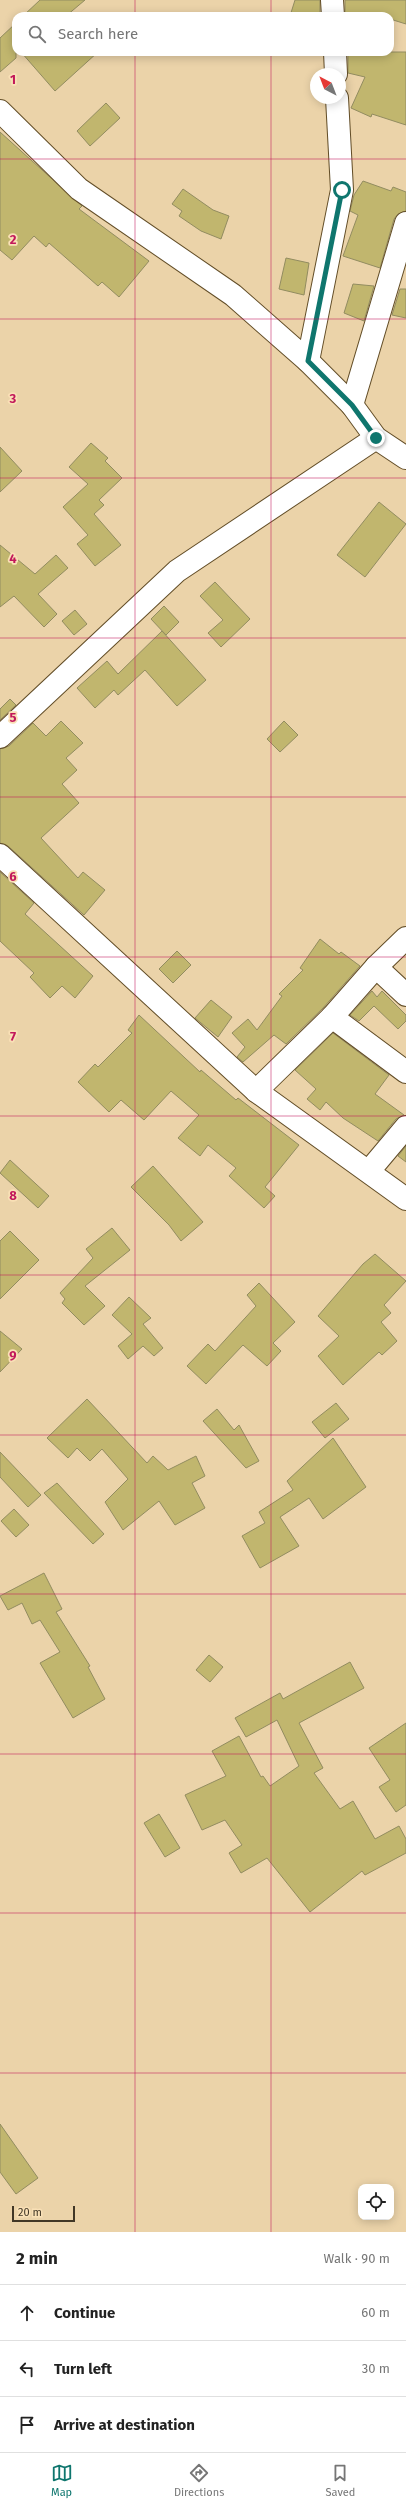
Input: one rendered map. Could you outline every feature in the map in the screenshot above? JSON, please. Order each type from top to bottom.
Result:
[{"type":"street","points":[[332,0],[333,12]]},
{"type":"street","points":[[335,56],[336,68]]},
{"type":"street","points":[[308,361],[342,190],[337,104]]},
{"type":"street","points":[[0,112],[79,189],[233,295],[308,361],[352,405],[376,438],[406,458]]},
{"type":"street","points":[[352,405],[406,223]]},
{"type":"street","points":[[0,737],[177,571],[376,438]]},
{"type":"street","points":[[0,855],[256,1091],[406,1199]]},
{"type":"street","points":[[256,1091],[332,1017],[376,967],[406,938]]},
{"type":"street","points":[[376,967],[406,995]]},
{"type":"street","points":[[332,1017],[406,1072]]},
{"type":"street","points":[[369,1171],[406,1127]]},
{"type":"building","points":[[40,0],[85,0],[71,12],[27,12]]},
{"type":"building","points":[[295,0],[320,0],[320,12],[291,12]]},
{"type":"building","points":[[345,0],[406,0],[406,24],[394,20],[394,12],[345,12]]},
{"type":"building","points":[[12,27],[12,56],[16,56],[16,58],[0,72],[0,38]]},
{"type":"building","points":[[394,52],[406,52],[406,125],[372,114],[371,117],[351,108],[365,77],[348,73],[348,56],[394,56]]},
{"type":"building","points":[[24,56],[94,56],[55,91]]},
{"type":"building","points":[[106,103],[120,118],[90,146],[77,131]]},
{"type":"building","points":[[0,132],[82,206],[79,209],[149,261],[119,297],[102,282],[98,286],[49,243],[46,247],[34,236],[12,260],[0,250]]},
{"type":"building","points":[[363,181],[391,191],[393,187],[406,192],[406,211],[398,214],[394,219],[380,268],[343,256],[358,215],[350,211],[354,195]]},
{"type":"building","points":[[183,189],[213,210],[229,216],[221,239],[201,231],[179,216],[182,211],[172,204]]},
{"type":"building","points":[[286,258],[309,263],[304,295],[279,289]]},
{"type":"building","points":[[353,284],[374,286],[364,321],[344,313]]},
{"type":"building","points":[[400,289],[406,289],[406,318],[392,315]]},
{"type":"building","points":[[91,443],[108,458],[105,461],[122,478],[99,500],[104,505],[94,514],[121,545],[95,566],[77,544],[88,535],[63,507],[88,484],[69,467]]},
{"type":"building","points":[[0,447],[22,471],[0,492]]},
{"type":"building","points":[[379,502],[406,524],[365,577],[337,555]]},
{"type":"building","points":[[0,545],[35,574],[56,555],[68,568],[38,594],[57,614],[44,627],[14,596],[0,607]]},
{"type":"building","points":[[215,582],[250,619],[221,647],[208,633],[223,620],[200,596]]},
{"type":"building","points":[[164,606],[179,622],[166,635],[151,619]]},
{"type":"building","points":[[75,610],[87,624],[74,635],[62,621]]},
{"type":"building","points":[[162,631],[206,680],[177,706],[145,670],[118,695],[114,690],[95,708],[77,688],[107,661],[118,674]]},
{"type":"building","points":[[10,699],[16,705],[0,720],[0,709]]},
{"type":"building","points":[[61,721],[83,743],[66,758],[77,770],[62,784],[79,803],[41,838],[78,878],[83,872],[105,890],[84,915],[8,846],[0,843],[0,749],[9,746],[33,723],[46,736]]},
{"type":"building","points":[[284,721],[298,735],[280,752],[267,739]]},
{"type":"building","points":[[0,872],[34,903],[25,914],[93,976],[75,998],[62,986],[50,998],[30,977],[34,973],[0,941]]},
{"type":"building","points":[[320,939],[339,954],[341,952],[360,966],[323,1008],[286,1044],[274,1035],[243,1062],[237,1057],[245,1047],[232,1033],[248,1019],[257,1030],[282,996],[279,994],[303,970],[300,968]]},
{"type":"building","points":[[177,951],[191,965],[173,983],[159,969]]},
{"type":"building","points":[[372,991],[377,997],[382,991],[406,1015],[406,1021],[398,1029],[374,1006],[359,1021],[350,1015]]},
{"type":"building","points":[[211,1000],[232,1017],[218,1037],[195,1018]]},
{"type":"building","points":[[139,1015],[200,1072],[201,1070],[236,1100],[238,1098],[299,1145],[265,1187],[275,1196],[264,1208],[229,1176],[236,1168],[208,1145],[200,1156],[178,1138],[199,1115],[171,1091],[144,1120],[121,1100],[109,1112],[78,1082],[95,1064],[98,1067],[132,1033],[128,1030]]},
{"type":"building","points":[[333,1033],[389,1075],[375,1094],[404,1115],[396,1119],[378,1141],[343,1118],[326,1102],[320,1110],[307,1099],[316,1089],[295,1070]]},
{"type":"building","points":[[406,1146],[406,1162],[398,1156]]},
{"type":"building","points":[[10,1160],[49,1196],[38,1208],[0,1173]]},
{"type":"building","points":[[153,1166],[203,1222],[181,1241],[169,1225],[131,1187]]},
{"type":"building","points":[[112,1228],[130,1250],[85,1286],[105,1306],[84,1325],[62,1303],[65,1299],[60,1293],[93,1258],[86,1249]]},
{"type":"building","points":[[10,1231],[39,1260],[0,1299],[0,1241]]},
{"type":"building","points":[[375,1254],[406,1281],[384,1305],[391,1313],[381,1322],[397,1341],[382,1355],[379,1352],[343,1385],[318,1356],[339,1336],[318,1316],[363,1264]]},
{"type":"building","points":[[259,1283],[295,1322],[273,1343],[281,1351],[267,1366],[243,1345],[206,1384],[187,1366],[208,1344],[215,1351],[256,1306],[247,1295]]},
{"type":"building","points":[[129,1297],[151,1318],[143,1324],[163,1348],[154,1356],[143,1346],[128,1359],[118,1346],[132,1334],[112,1315]]},
{"type":"building","points":[[0,1331],[22,1349],[0,1372]]},
{"type":"building","points":[[87,1399],[147,1463],[153,1456],[168,1470],[196,1456],[205,1476],[192,1483],[205,1508],[175,1525],[159,1501],[123,1530],[105,1502],[128,1479],[102,1449],[90,1461],[77,1448],[68,1458],[47,1438]]},
{"type":"building","points":[[336,1403],[349,1419],[325,1438],[312,1422]]},
{"type":"building","points":[[217,1409],[234,1430],[239,1425],[259,1461],[246,1468],[203,1421]]},
{"type":"building","points":[[333,1438],[366,1487],[323,1519],[309,1498],[280,1517],[299,1546],[260,1568],[242,1536],[265,1523],[259,1512],[293,1490],[287,1481]]},
{"type":"building","points":[[0,1452],[41,1495],[28,1507],[0,1477]]},
{"type":"building","points":[[57,1483],[104,1534],[93,1544],[44,1493]]},
{"type":"building","points":[[14,1509],[29,1525],[16,1537],[1,1521]]},
{"type":"building","points":[[44,1573],[62,1609],[56,1612],[90,1666],[88,1667],[105,1699],[73,1718],[40,1663],[60,1652],[40,1620],[32,1624],[22,1603],[8,1610],[0,1596]]},
{"type":"building","points":[[209,1655],[223,1667],[210,1682],[196,1670]]},
{"type":"building","points":[[350,1662],[364,1688],[299,1723],[323,1768],[314,1773],[340,1809],[353,1801],[375,1839],[399,1826],[406,1839],[406,1853],[365,1875],[362,1871],[310,1912],[267,1858],[241,1873],[229,1853],[242,1845],[225,1820],[202,1830],[185,1795],[226,1776],[212,1751],[239,1736],[261,1777],[263,1776],[270,1786],[299,1766],[277,1720],[246,1737],[235,1718],[280,1693],[283,1699]]},
{"type":"building","points":[[406,1723],[406,1805],[396,1812],[379,1787],[390,1780],[369,1748]]},
{"type":"building","points":[[159,1814],[180,1848],[165,1857],[144,1823]]},
{"type":"building","points":[[0,2124],[38,2178],[16,2194],[0,2172]]},
{"type":"route","points":[[342,190],[308,361],[352,405],[376,438]]}]
